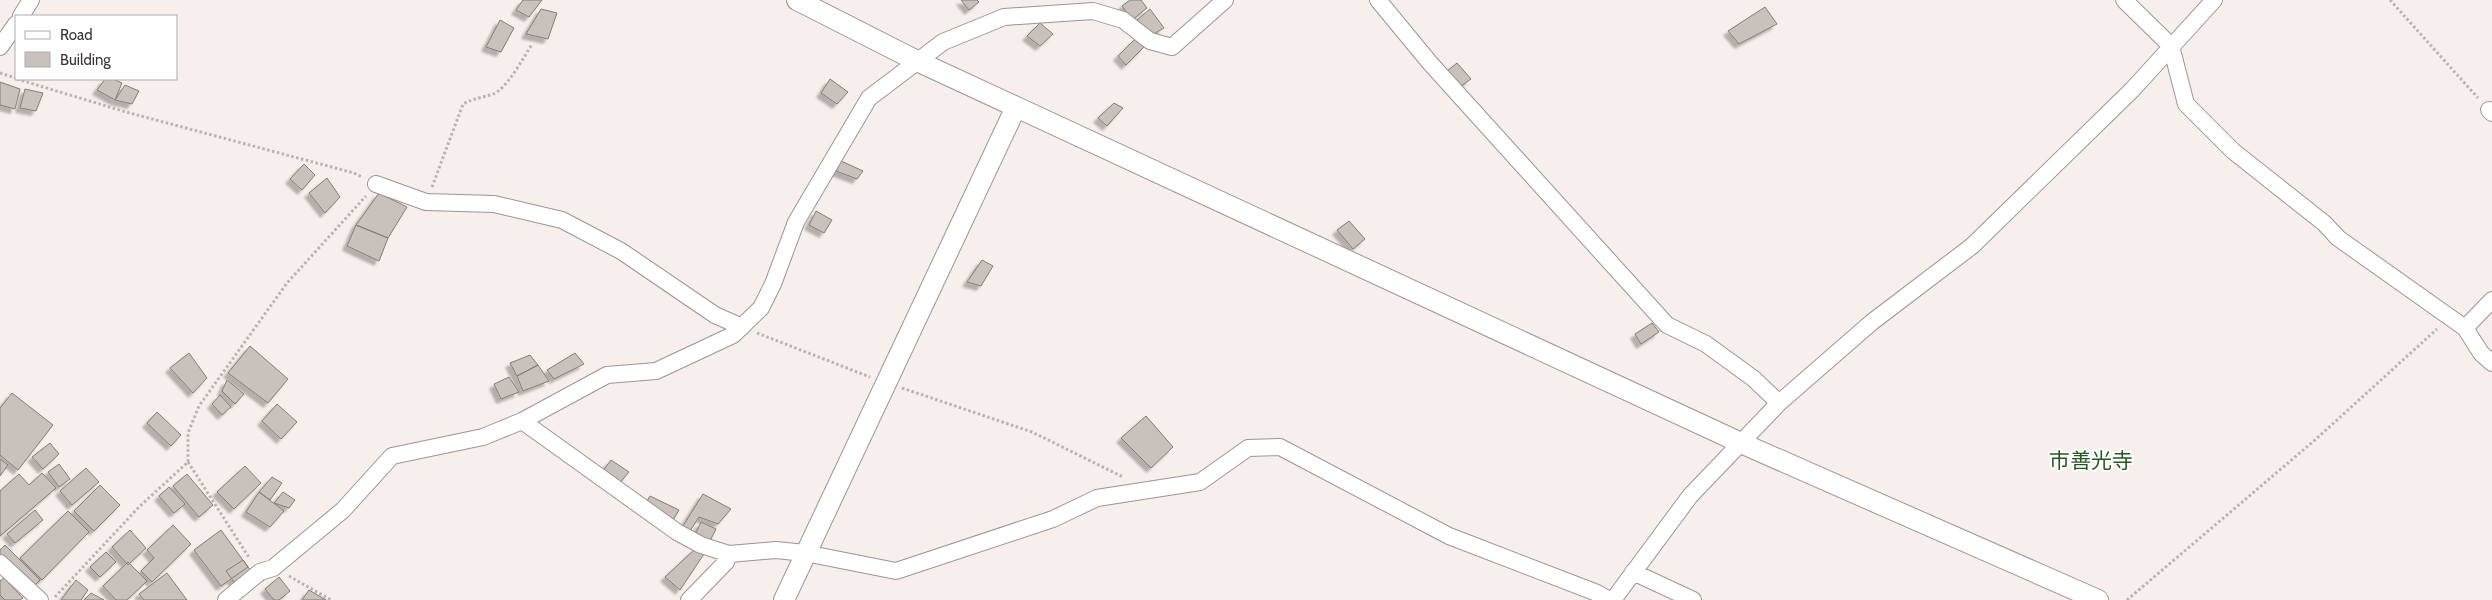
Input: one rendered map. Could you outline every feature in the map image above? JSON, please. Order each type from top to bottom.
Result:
[{"type":"street","points":[[22,15],[31,0]]},
{"type":"street","points":[[797,0],[917,62],[1741,443],[2098,600]]},
{"type":"street","points":[[226,600],[343,510],[392,456],[483,437],[522,422],[607,376],[656,371],[733,335],[761,308],[773,284],[796,222],[869,98],[953,36],[1004,17],[1093,11],[1123,20],[1150,41],[1172,47],[1225,0]]},
{"type":"street","points":[[1378,0],[1430,63],[1668,325],[1706,344],[1754,379],[1779,403]]},
{"type":"street","points":[[2124,0],[2171,46],[2186,104],[2233,151],[2324,223],[2338,238],[2465,328],[2481,353],[2492,363]]},
{"type":"street","points":[[522,422],[677,532],[701,545],[729,554],[776,550],[805,553],[896,570],[1053,519],[1097,498],[1200,482],[1248,448],[1280,448],[1449,536],[1611,600],[1690,496],[1779,403],[1872,322],[1972,246],[2132,90],[2214,0]]},
{"type":"street","points":[[0,47],[15,25]]},
{"type":"street","points":[[784,600],[1016,107]]},
{"type":"street","points":[[376,184],[426,202],[494,204],[562,220],[621,251],[714,315],[742,327]]},
{"type":"street","points":[[2465,328],[2492,300]]},
{"type":"street","points":[[689,600],[726,562],[729,554]]},
{"type":"street","points":[[0,563],[40,600]]},
{"type":"street","points":[[1633,572],[1693,600]]},
{"type":"path","points":[[2390,0],[2491,112]]},
{"type":"path","points":[[426,202],[463,104],[474,98],[495,94],[506,83],[532,44]]},
{"type":"path","points":[[0,74],[15,78]]},
{"type":"path","points":[[20,80],[126,112],[354,173],[376,184],[287,283],[199,406],[188,433],[188,462],[266,570],[331,600]]},
{"type":"path","points":[[2127,600],[2315,440],[2450,317]]},
{"type":"path","points":[[742,327],[885,383],[1032,432],[1148,490]]},
{"type":"path","points":[[53,600],[139,507],[188,462]]},
{"type":"building","points":[[523,0],[542,0],[529,17],[516,10]]},
{"type":"building","points":[[961,0],[977,0],[979,2],[969,10]]},
{"type":"building","points":[[1130,0],[1141,0],[1147,8],[1132,20],[1122,6]]},
{"type":"building","points":[[1765,7],[1777,24],[1739,44],[1728,31]]},
{"type":"building","points":[[541,9],[557,13],[548,39],[526,34]]},
{"type":"building","points":[[1150,9],[1164,28],[1152,35],[1137,20]]},
{"type":"building","points":[[500,20],[514,28],[501,52],[486,47]]},
{"type":"building","points":[[1040,23],[1053,34],[1040,46],[1027,36]]},
{"type":"building","points":[[1135,39],[1145,46],[1126,65],[1118,56]]},
{"type":"building","points":[[1457,63],[1471,79],[1461,86],[1447,71]]},
{"type":"building","points":[[830,79],[848,92],[837,104],[821,93]]},
{"type":"building","points":[[104,80],[115,80],[122,83],[115,100],[97,90]]},
{"type":"building","points":[[0,82],[20,89],[15,109],[0,105]]},
{"type":"building","points":[[125,85],[139,91],[132,104],[115,100]]},
{"type":"building","points":[[25,89],[43,93],[36,111],[20,108]]},
{"type":"building","points":[[1114,103],[1123,108],[1107,126],[1098,118]]},
{"type":"building","points":[[841,161],[863,171],[857,179],[836,171]]},
{"type":"building","points":[[304,164],[315,175],[302,190],[290,179]]},
{"type":"building","points":[[327,178],[340,197],[325,213],[309,193]]},
{"type":"building","points":[[379,193],[407,207],[388,238],[356,225]]},
{"type":"building","points":[[816,211],[832,220],[824,233],[809,225]]},
{"type":"building","points":[[1349,221],[1365,239],[1353,249],[1337,230]]},
{"type":"building","points":[[356,225],[388,238],[379,261],[347,246]]},
{"type":"building","points":[[982,260],[993,266],[981,286],[967,282]]},
{"type":"building","points":[[1652,323],[1659,332],[1641,344],[1635,334]]},
{"type":"building","points":[[250,346],[288,379],[268,403],[228,373]]},
{"type":"building","points":[[189,353],[207,378],[193,393],[170,368]]},
{"type":"building","points":[[575,353],[584,364],[554,379],[547,370]]},
{"type":"building","points":[[530,355],[538,365],[517,376],[510,363]]},
{"type":"building","points":[[538,365],[549,381],[523,391],[517,376]]},
{"type":"building","points":[[509,377],[519,392],[501,399],[494,384]]},
{"type":"building","points":[[227,380],[244,394],[235,404],[222,391]]},
{"type":"building","points":[[12,393],[53,425],[18,470],[0,455],[0,408]]},
{"type":"building","points":[[220,395],[231,407],[222,415],[212,404]]},
{"type":"building","points":[[277,404],[297,422],[281,439],[262,421]]},
{"type":"building","points":[[157,412],[181,435],[171,446],[147,423]]},
{"type":"building","points":[[1146,416],[1173,447],[1151,468],[1121,438]]},
{"type":"building","points":[[50,443],[59,454],[43,469],[32,457]]},
{"type":"building","points":[[0,459],[8,465],[0,476]]},
{"type":"building","points":[[611,460],[629,472],[618,485],[602,472]]},
{"type":"building","points":[[59,464],[70,479],[59,487],[48,472]]},
{"type":"building","points":[[245,466],[261,483],[234,509],[217,492]]},
{"type":"building","points":[[86,468],[99,482],[72,505],[60,491]]},
{"type":"building","points":[[42,473],[56,488],[0,536],[0,491],[19,474],[29,485]]},
{"type":"building","points":[[187,474],[213,505],[199,517],[173,486]]},
{"type":"building","points":[[272,477],[282,483],[270,500],[259,492]]},
{"type":"building","points":[[100,485],[120,505],[94,531],[74,511]]},
{"type":"building","points":[[169,487],[185,504],[174,513],[159,496]]},
{"type":"building","points":[[259,492],[284,511],[270,527],[246,512]]},
{"type":"building","points":[[283,492],[295,500],[289,508],[274,503]]},
{"type":"building","points":[[703,494],[731,509],[718,524],[699,517],[688,534],[681,529]]},
{"type":"building","points":[[650,496],[679,510],[672,522],[644,506]]},
{"type":"building","points":[[35,510],[43,520],[15,543],[7,534]]},
{"type":"building","points":[[68,511],[89,532],[42,580],[20,558]]},
{"type":"building","points":[[701,522],[716,529],[710,541],[695,535]]},
{"type":"building","points":[[173,525],[191,544],[152,582],[141,571],[154,558],[147,550]]},
{"type":"building","points":[[130,530],[146,548],[128,565],[112,547]]},
{"type":"building","points":[[221,530],[248,567],[221,586],[194,550]]},
{"type":"building","points":[[5,545],[40,580],[29,591],[0,562],[0,550]]},
{"type":"building","points":[[695,549],[704,554],[680,590],[665,577]]},
{"type":"building","points":[[106,552],[116,562],[100,577],[90,567]]},
{"type":"building","points":[[243,560],[251,571],[234,582],[226,571]]},
{"type":"building","points":[[128,562],[147,581],[127,600],[116,600],[103,586]]},
{"type":"building","points":[[167,573],[187,600],[144,600],[139,594]]},
{"type":"building","points":[[279,577],[290,591],[279,600],[274,600],[265,589]]},
{"type":"building","points":[[4,578],[23,598],[20,600],[5,600],[0,595],[0,581]]},
{"type":"building","points":[[76,580],[88,590],[81,600],[61,600]]},
{"type":"building","points":[[309,590],[326,600],[302,600]]},
{"type":"building","points":[[91,593],[104,600],[84,600]]},
{"type":"district","name":"市善光寺","points":[[2091,460]]}]
